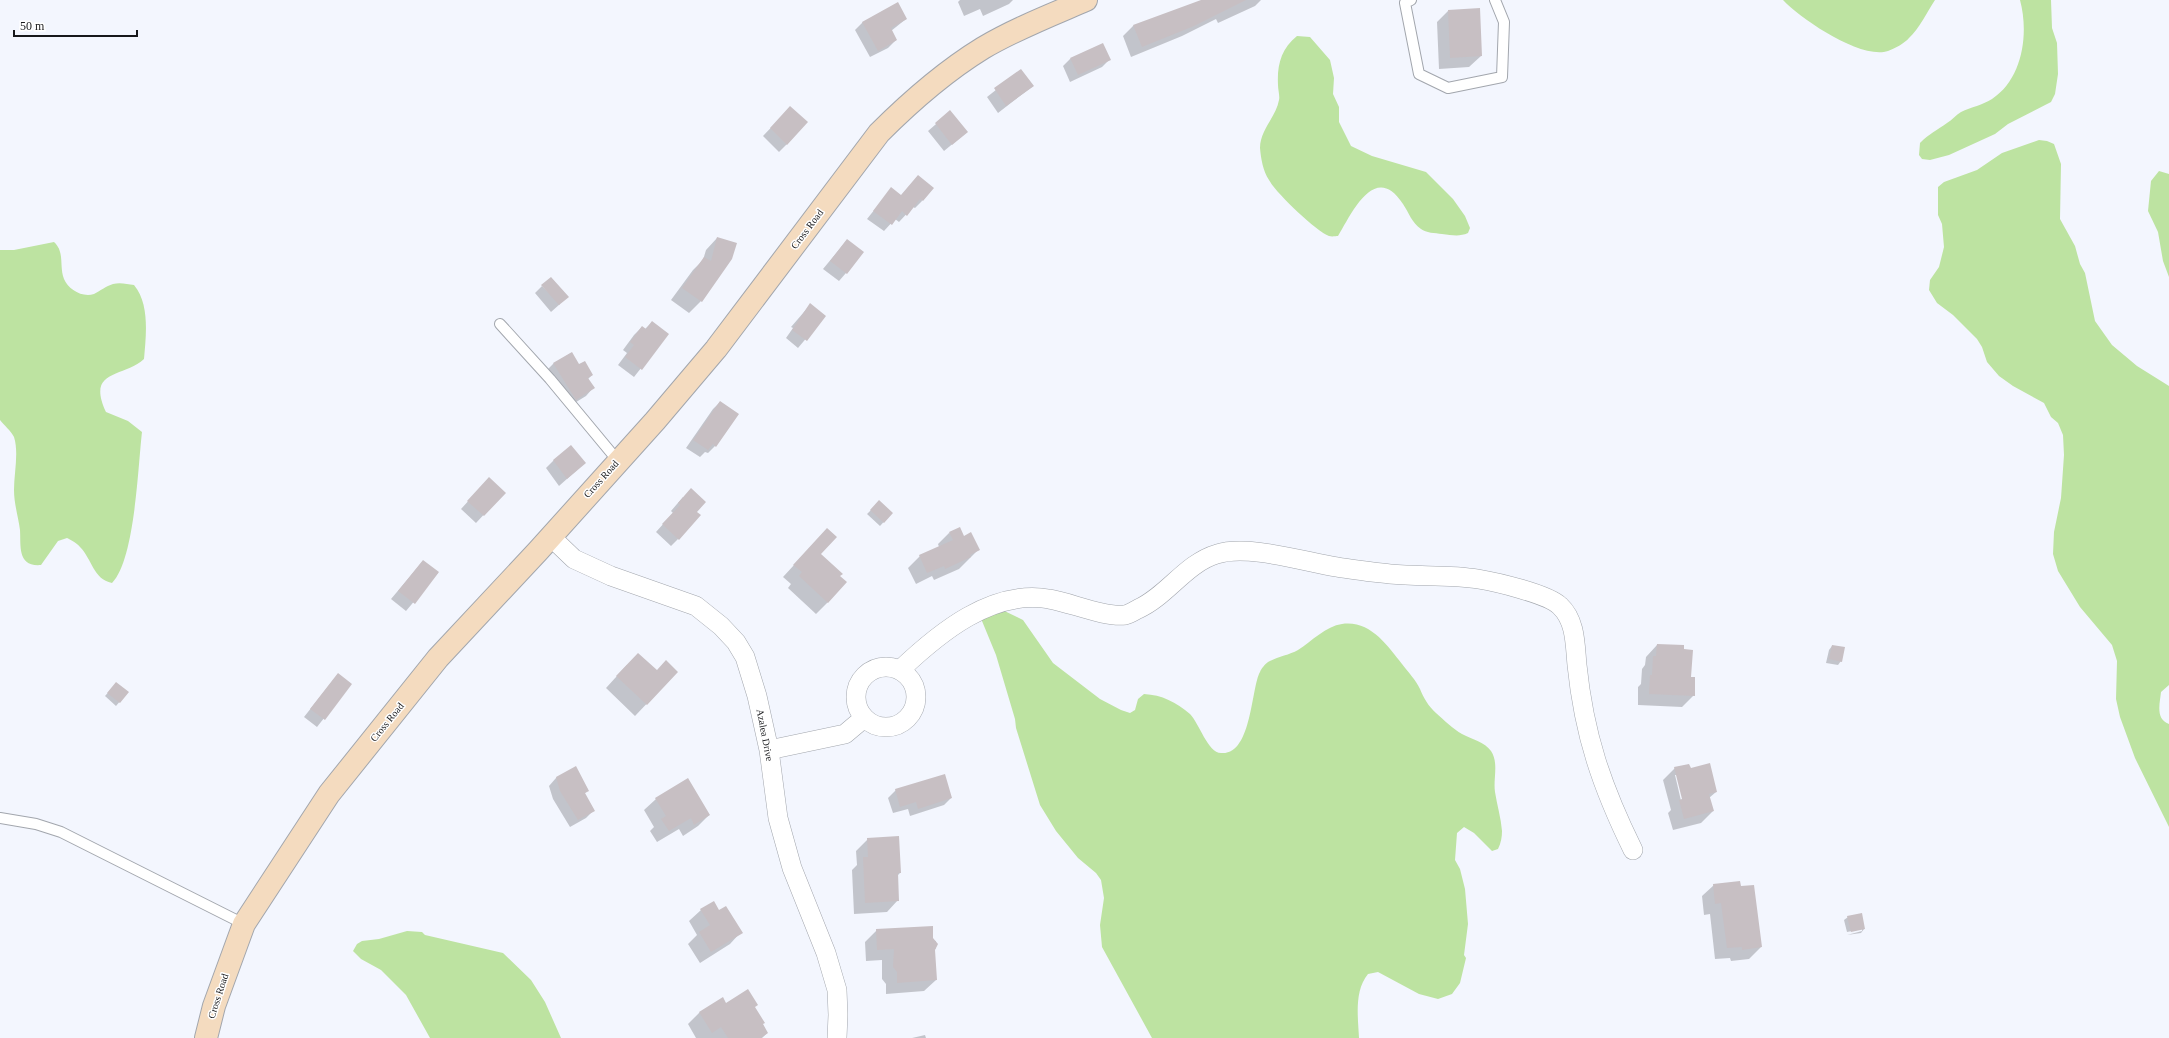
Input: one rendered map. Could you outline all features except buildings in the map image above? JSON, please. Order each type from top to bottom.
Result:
[{"type":"street","name":"Cross Road","points":[[206,1038],[214,1006],[244,924],[334,788],[438,658],[551,537],[655,421],[716,349],[879,133],[909,103],[942,75],[983,48],[1086,0]]},
{"type":"street","name":"Azalea Drive","points":[[551,537],[574,558],[610,576],[696,606],[721,626],[736,642],[744,657],[757,696],[769,750],[778,818],[792,868],[826,952],[837,990],[838,1015],[836,1038]]},
{"type":"street","points":[[900,670],[929,643],[968,618],[1003,600],[1030,597],[1048,598],[1110,614],[1125,615],[1149,604],[1201,560],[1219,553],[1238,552],[1276,554],[1338,568],[1393,575],[1453,575],[1479,579],[1527,591],[1558,604],[1570,618],[1581,701],[1593,756],[1615,813],[1633,850]]},
{"type":"street","points":[[882,666],[892,666],[900,670],[909,676],[915,685],[917,696],[916,706],[903,722],[893,727],[882,727],[872,724],[864,718],[858,710],[856,701],[859,682],[869,672],[882,666]]},
{"type":"street","points":[[769,750],[845,734],[864,718]]},
{"type":"lane","points":[[1411,0],[1405,3],[1419,74],[1448,88],[1502,76],[1504,22],[1495,0]]},
{"type":"lane","points":[[500,324],[550,379],[618,461]]},
{"type":"lane","points":[[0,818],[36,824],[61,832],[244,924]]},
{"type":"green space","points":[[1783,0],[1935,0],[1920,25],[1907,40],[1888,51],[1876,52],[1863,50],[1832,36],[1803,17]]},
{"type":"green space","points":[[2020,0],[2051,0],[2052,28],[2057,43],[2058,74],[2055,94],[2051,102],[2008,124],[1995,134],[1949,155],[1930,160],[1922,159],[1919,155],[1920,143],[1930,134],[1949,122],[1961,112],[1992,99],[2011,80],[2017,68],[2023,41],[2023,13]]},
{"type":"green space","points":[[1297,36],[1310,37],[1330,60],[1334,78],[1333,94],[1339,107],[1339,122],[1351,146],[1372,156],[1426,172],[1453,199],[1465,216],[1470,228],[1468,233],[1455,235],[1431,233],[1423,230],[1415,224],[1403,204],[1393,192],[1383,188],[1374,189],[1365,195],[1357,204],[1338,236],[1330,236],[1323,233],[1306,220],[1273,186],[1264,169],[1260,152],[1261,141],[1279,100],[1278,71],[1281,58],[1287,46]]},
{"type":"green space","points":[[2039,140],[2054,144],[2061,164],[2060,219],[2075,246],[2080,264],[2085,273],[2095,321],[2112,345],[2137,366],[2169,386],[2169,685],[2161,692],[2159,710],[2162,718],[2169,724],[2169,827],[2135,758],[2120,717],[2116,699],[2117,661],[2112,645],[2080,607],[2058,571],[2053,554],[2054,532],[2061,498],[2064,455],[2063,435],[2058,423],[2051,417],[2044,403],[2013,386],[1999,376],[1987,362],[1982,347],[1977,339],[1953,315],[1937,303],[1929,290],[1930,280],[1939,267],[1944,247],[1942,224],[1938,215],[1938,187],[1944,182],[1977,170],[2002,153]]},
{"type":"green space","points":[[2159,171],[2169,174],[2169,277],[2163,261],[2158,232],[2148,211],[2151,181]]},
{"type":"green space","points":[[54,242],[60,250],[64,279],[72,289],[80,294],[89,295],[113,284],[121,283],[134,285],[143,301],[145,311],[146,330],[144,359],[136,365],[110,376],[104,381],[101,388],[101,398],[106,412],[128,421],[142,432],[131,534],[120,571],[112,583],[106,581],[97,573],[80,547],[67,538],[58,541],[41,565],[33,565],[28,563],[24,559],[21,549],[20,530],[14,495],[16,456],[15,443],[13,435],[0,420],[0,250],[14,250]]},
{"type":"green space","points":[[992,605],[1023,620],[1053,663],[1100,699],[1130,713],[1135,710],[1138,699],[1144,694],[1157,696],[1168,700],[1190,714],[1208,743],[1216,752],[1221,753],[1231,751],[1239,744],[1245,733],[1257,680],[1264,665],[1298,650],[1336,625],[1352,624],[1361,626],[1377,635],[1414,679],[1426,702],[1433,711],[1459,732],[1485,745],[1491,751],[1495,761],[1495,792],[1502,831],[1498,849],[1492,851],[1474,833],[1464,827],[1457,833],[1455,860],[1460,869],[1465,889],[1468,924],[1464,955],[1466,958],[1460,983],[1452,994],[1438,999],[1419,994],[1378,972],[1368,974],[1361,988],[1358,1004],[1359,1038],[1152,1038],[1102,947],[1100,925],[1104,898],[1101,880],[1096,873],[1078,858],[1056,831],[1040,805],[1016,728],[1015,719],[996,655],[982,621],[983,606]]},
{"type":"green space","points":[[407,931],[422,932],[425,935],[503,953],[531,980],[545,1002],[561,1038],[430,1038],[406,995],[381,970],[361,959],[353,951],[357,944],[362,941],[379,939]]}]
